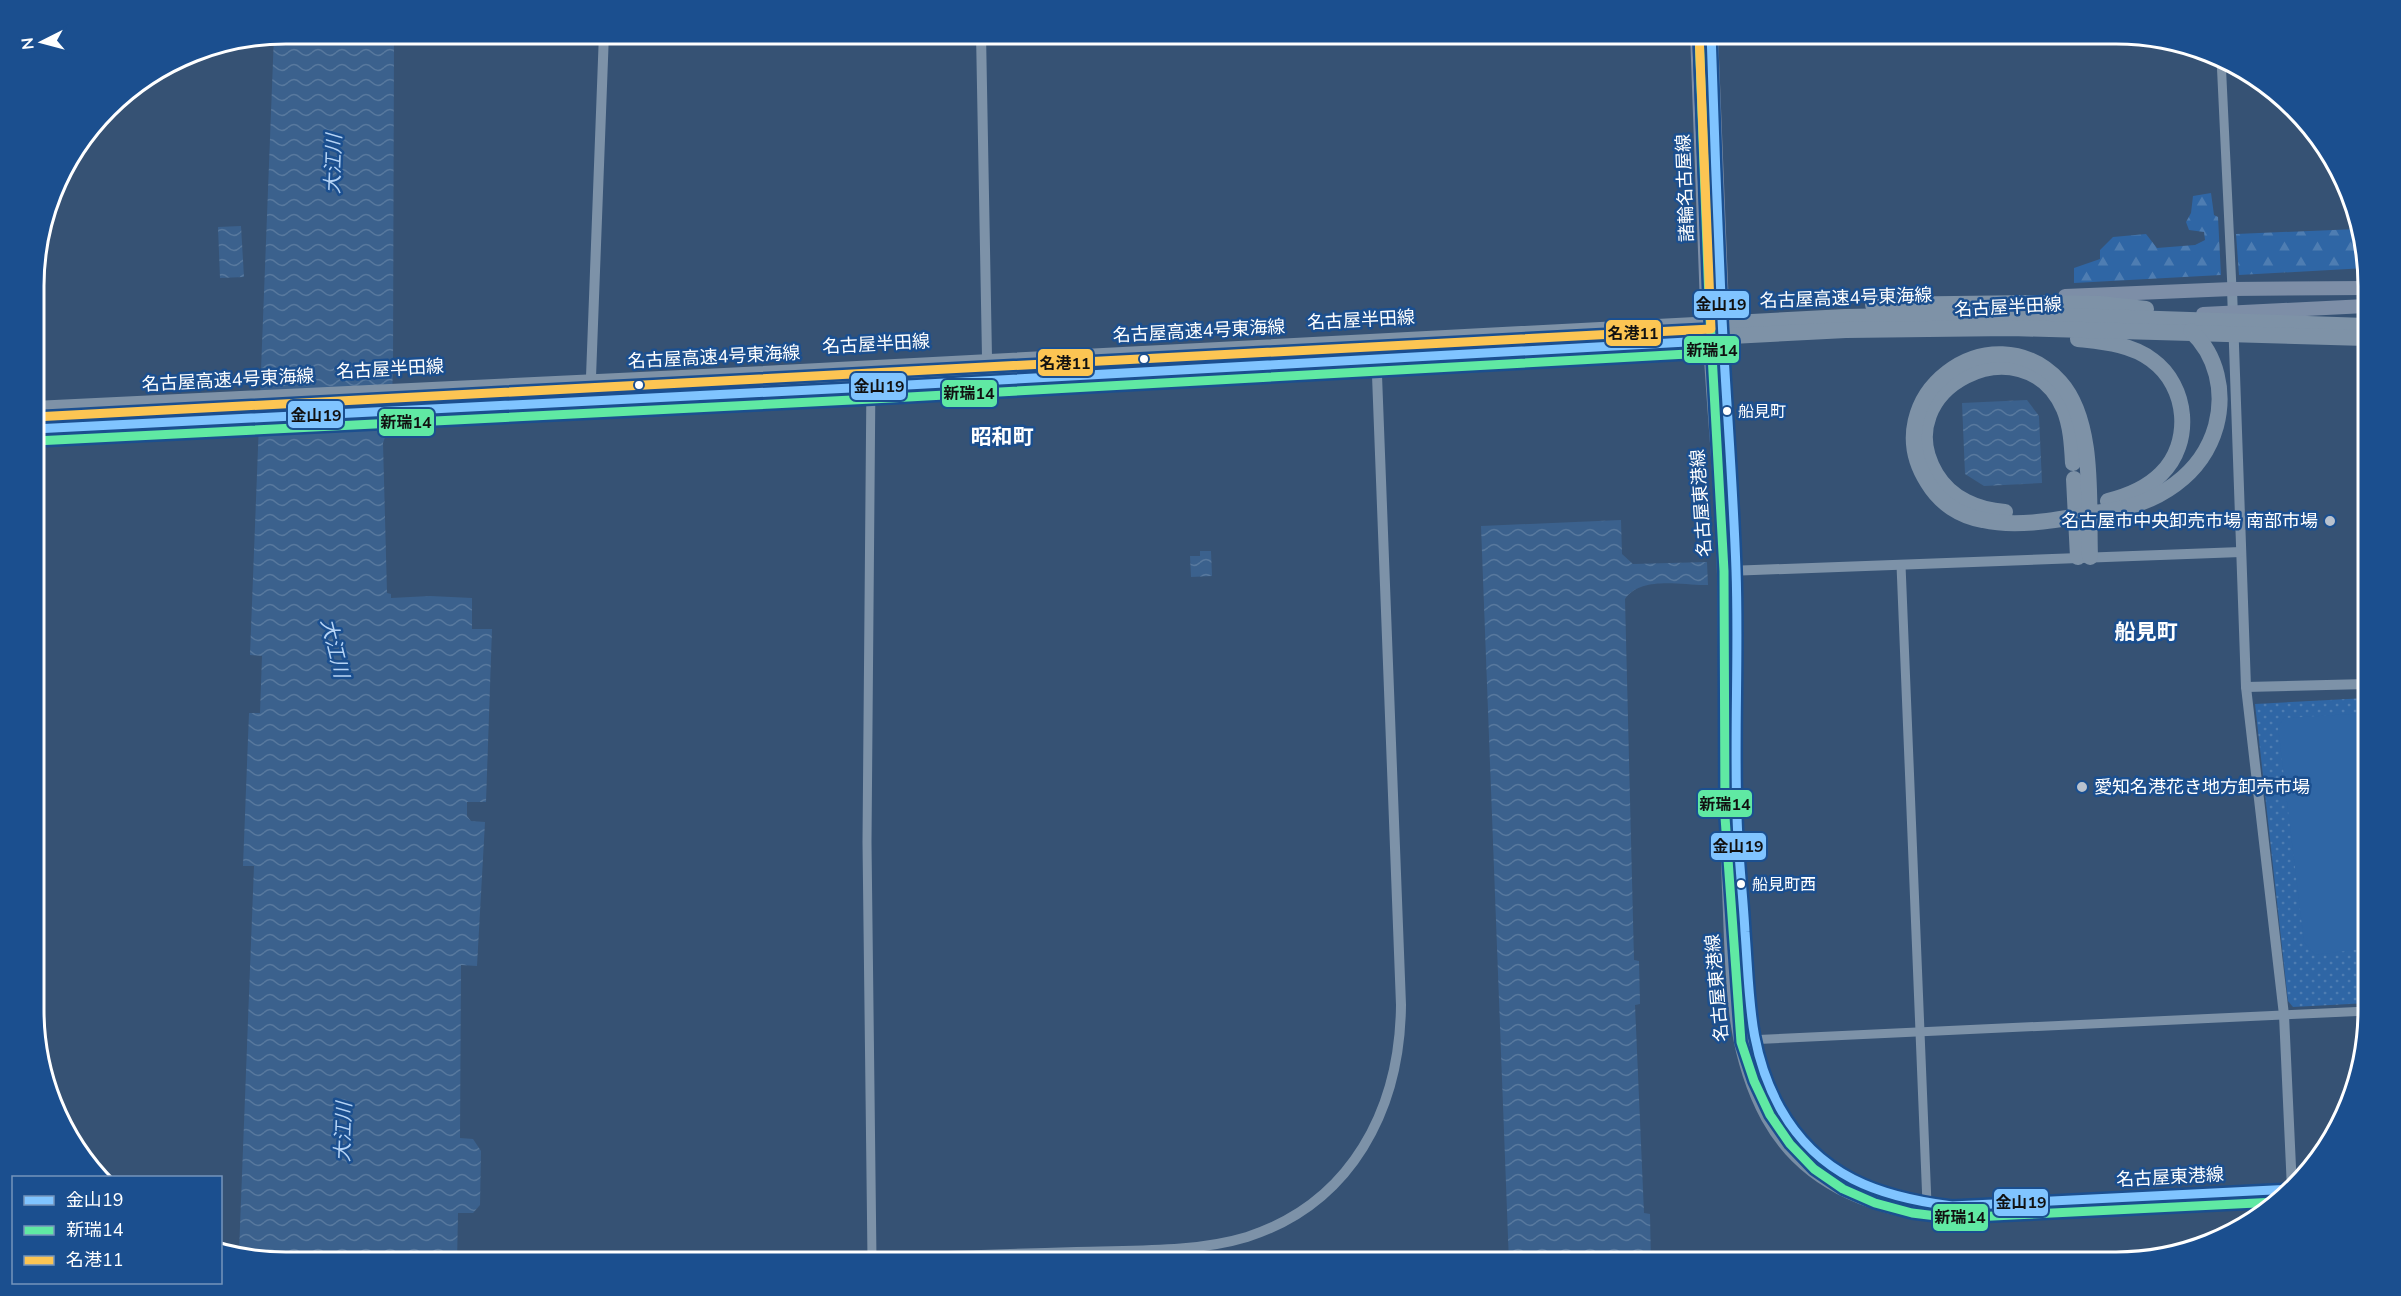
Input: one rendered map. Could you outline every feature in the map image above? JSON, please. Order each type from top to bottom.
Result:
[{"type":"highway","points":[[1705,322],[1864,306],[1969,302],[2135,307],[2163,314],[2186,326],[2201,342],[2216,368],[2219,391],[2218,416],[2211,441],[2196,464],[2167,491],[2144,502],[2117,510],[2029,522],[1996,522],[1967,516],[1943,502],[1926,481],[1915,448],[1914,428],[1919,409],[1929,391],[1951,369],[1980,356],[2013,355],[2043,367],[2066,389],[2080,417],[2076,462],[2084,557]]},
{"type":"highway","name":"名古屋高速4号東海線","points":[[44,407],[713,377],[1705,322],[1975,314],[2358,326]]},
{"type":"highway","name":"名古屋高速4号東海線","points":[[44,421],[394,405],[1846,330],[2011,328],[2358,338]]},
{"type":"highway","points":[[1846,330],[2022,335],[2112,343],[2145,355],[2168,376],[2178,393],[2182,414],[2181,434],[2175,455],[2163,472],[2146,486],[2123,497],[2103,502],[2016,513],[1984,509],[1967,502],[1943,484],[1933,468],[1927,440],[1929,420],[1941,394],[1964,375],[1983,368],[2014,369],[2033,376],[2055,394],[2067,420],[2076,462],[2084,557]]},
{"type":"main road","name":"諸輪名古屋線","points":[[1697,44],[1705,322],[1709,341]]},
{"type":"main road","name":"諸輪名古屋線","points":[[1711,44],[1723,340]]},
{"type":"main road","name":"名古屋半田線","points":[[44,406],[406,386],[1705,322],[1882,310],[1989,299],[2232,289],[2358,288]]},
{"type":"main road","name":"名古屋半田線","points":[[44,428],[872,387],[2358,306]]},
{"type":"main road","name":"名古屋東港線","points":[[1723,340],[1737,816],[1753,1040],[1761,1073],[1775,1102],[1798,1135],[1819,1157],[1843,1176],[1890,1197],[1927,1204],[1952,1206],[2278,1190]]},
{"type":"main road","name":"名古屋東港線","points":[[1709,341],[1730,571],[1725,818],[1733,1004],[1737,1040],[1767,1118],[1792,1153],[1820,1178],[1849,1195],[1875,1205],[1925,1216],[1960,1217],[2263,1203]]},
{"type":"street","points":[[591,377],[604,44]]},
{"type":"street","points":[[981,44],[987,357]]},
{"type":"street","points":[[2221,67],[2246,687],[2284,1015],[2291,1177]]},
{"type":"street","points":[[1033,1252],[1194,1246],[1239,1239],[1271,1227],[1313,1202],[1346,1170],[1372,1134],[1392,1083],[1401,1033],[1401,1005],[1375,337]]},
{"type":"street","points":[[870,363],[872,387],[867,842],[872,1252]]},
{"type":"street","points":[[1730,571],[2241,552]]},
{"type":"street","points":[[1901,565],[1927,1204]]},
{"type":"street","points":[[2246,687],[2358,684]]},
{"type":"street","points":[[1737,1040],[2358,1011]]},
{"type":"green space","points":[[2211,193],[2214,215],[2218,217],[2221,275],[2074,283],[2074,268],[2100,259],[2100,250],[2113,237],[2146,234],[2157,248],[2195,245],[2205,240],[2204,232],[2189,230],[2186,222],[2191,213],[2193,196]]},
{"type":"green space","points":[[2351,229],[2357,268],[2239,275],[2236,234]]},
{"type":"green space","points":[[2358,698],[2358,1004],[2293,1007],[2288,1001],[2255,704]]},
{"type":"green space","points":[[2358,714],[2358,949],[2315,955],[2304,942],[2278,727],[2284,718]]},
{"type":"water","name":"大江川","points":[[274,44],[394,44],[393,369],[391,420],[383,443],[387,593],[391,594],[391,598],[430,596],[472,598],[472,629],[492,629],[486,802],[467,802],[467,816],[471,821],[485,822],[477,966],[461,965],[460,1138],[473,1139],[481,1151],[480,1205],[473,1213],[458,1213],[457,1252],[269,1252],[239,1248],[254,866],[243,866],[249,713],[260,713],[262,656],[250,655]]},
{"type":"water","points":[[241,226],[244,277],[220,278],[218,227]]},
{"type":"water","points":[[2027,400],[2039,416],[2042,483],[1984,486],[1965,474],[1962,403]]},
{"type":"water","points":[[1621,520],[1622,554],[1633,564],[1707,562],[1708,585],[1652,584],[1632,592],[1625,599],[1634,960],[1639,961],[1640,1004],[1635,1005],[1644,1213],[1650,1214],[1651,1252],[1509,1252],[1481,526]]},
{"type":"water","points":[[1200,551],[1211,551],[1212,576],[1191,577],[1190,556],[1200,556]]},
{"type":"transit line","name":"新瑞14","points":[[1699,44],[1709,300],[1724,571],[1725,817],[1741,1042],[1754,1081],[1770,1115],[1790,1144],[1814,1169],[1843,1189],[1875,1203],[1912,1213],[1953,1218],[2263,1203]]},
{"type":"transit line","name":"名港11","points":[[44,416],[1711,329],[1699,44]]},
{"type":"transit line","name":"金山19","points":[[1711,44],[1721,298],[1736,570],[1738,845],[1752,1022],[1762,1065],[1780,1108],[1795,1131],[1832,1167],[1876,1189],[1925,1202],[1952,1206],[2278,1190]]},
{"type":"transit line","name":"金山19","points":[[44,428],[871,387],[1723,340]]},
{"type":"transit line","name":"新瑞14","points":[[44,441],[872,399],[1724,352]]},
{"type":"place","name":"船見町","points":[[1727,411]]},
{"type":"place","name":"名古屋市中央卸売市場 南部市場","points":[[2330,521]]},
{"type":"place","name":"愛知名港花き地方卸売市場","points":[[2082,787]]},
{"type":"place","name":"船見町西","points":[[1741,884]]},
{"type":"district","name":"昭和町","points":[[1002,437]]},
{"type":"district","name":"船見町","points":[[2146,632]]}]
